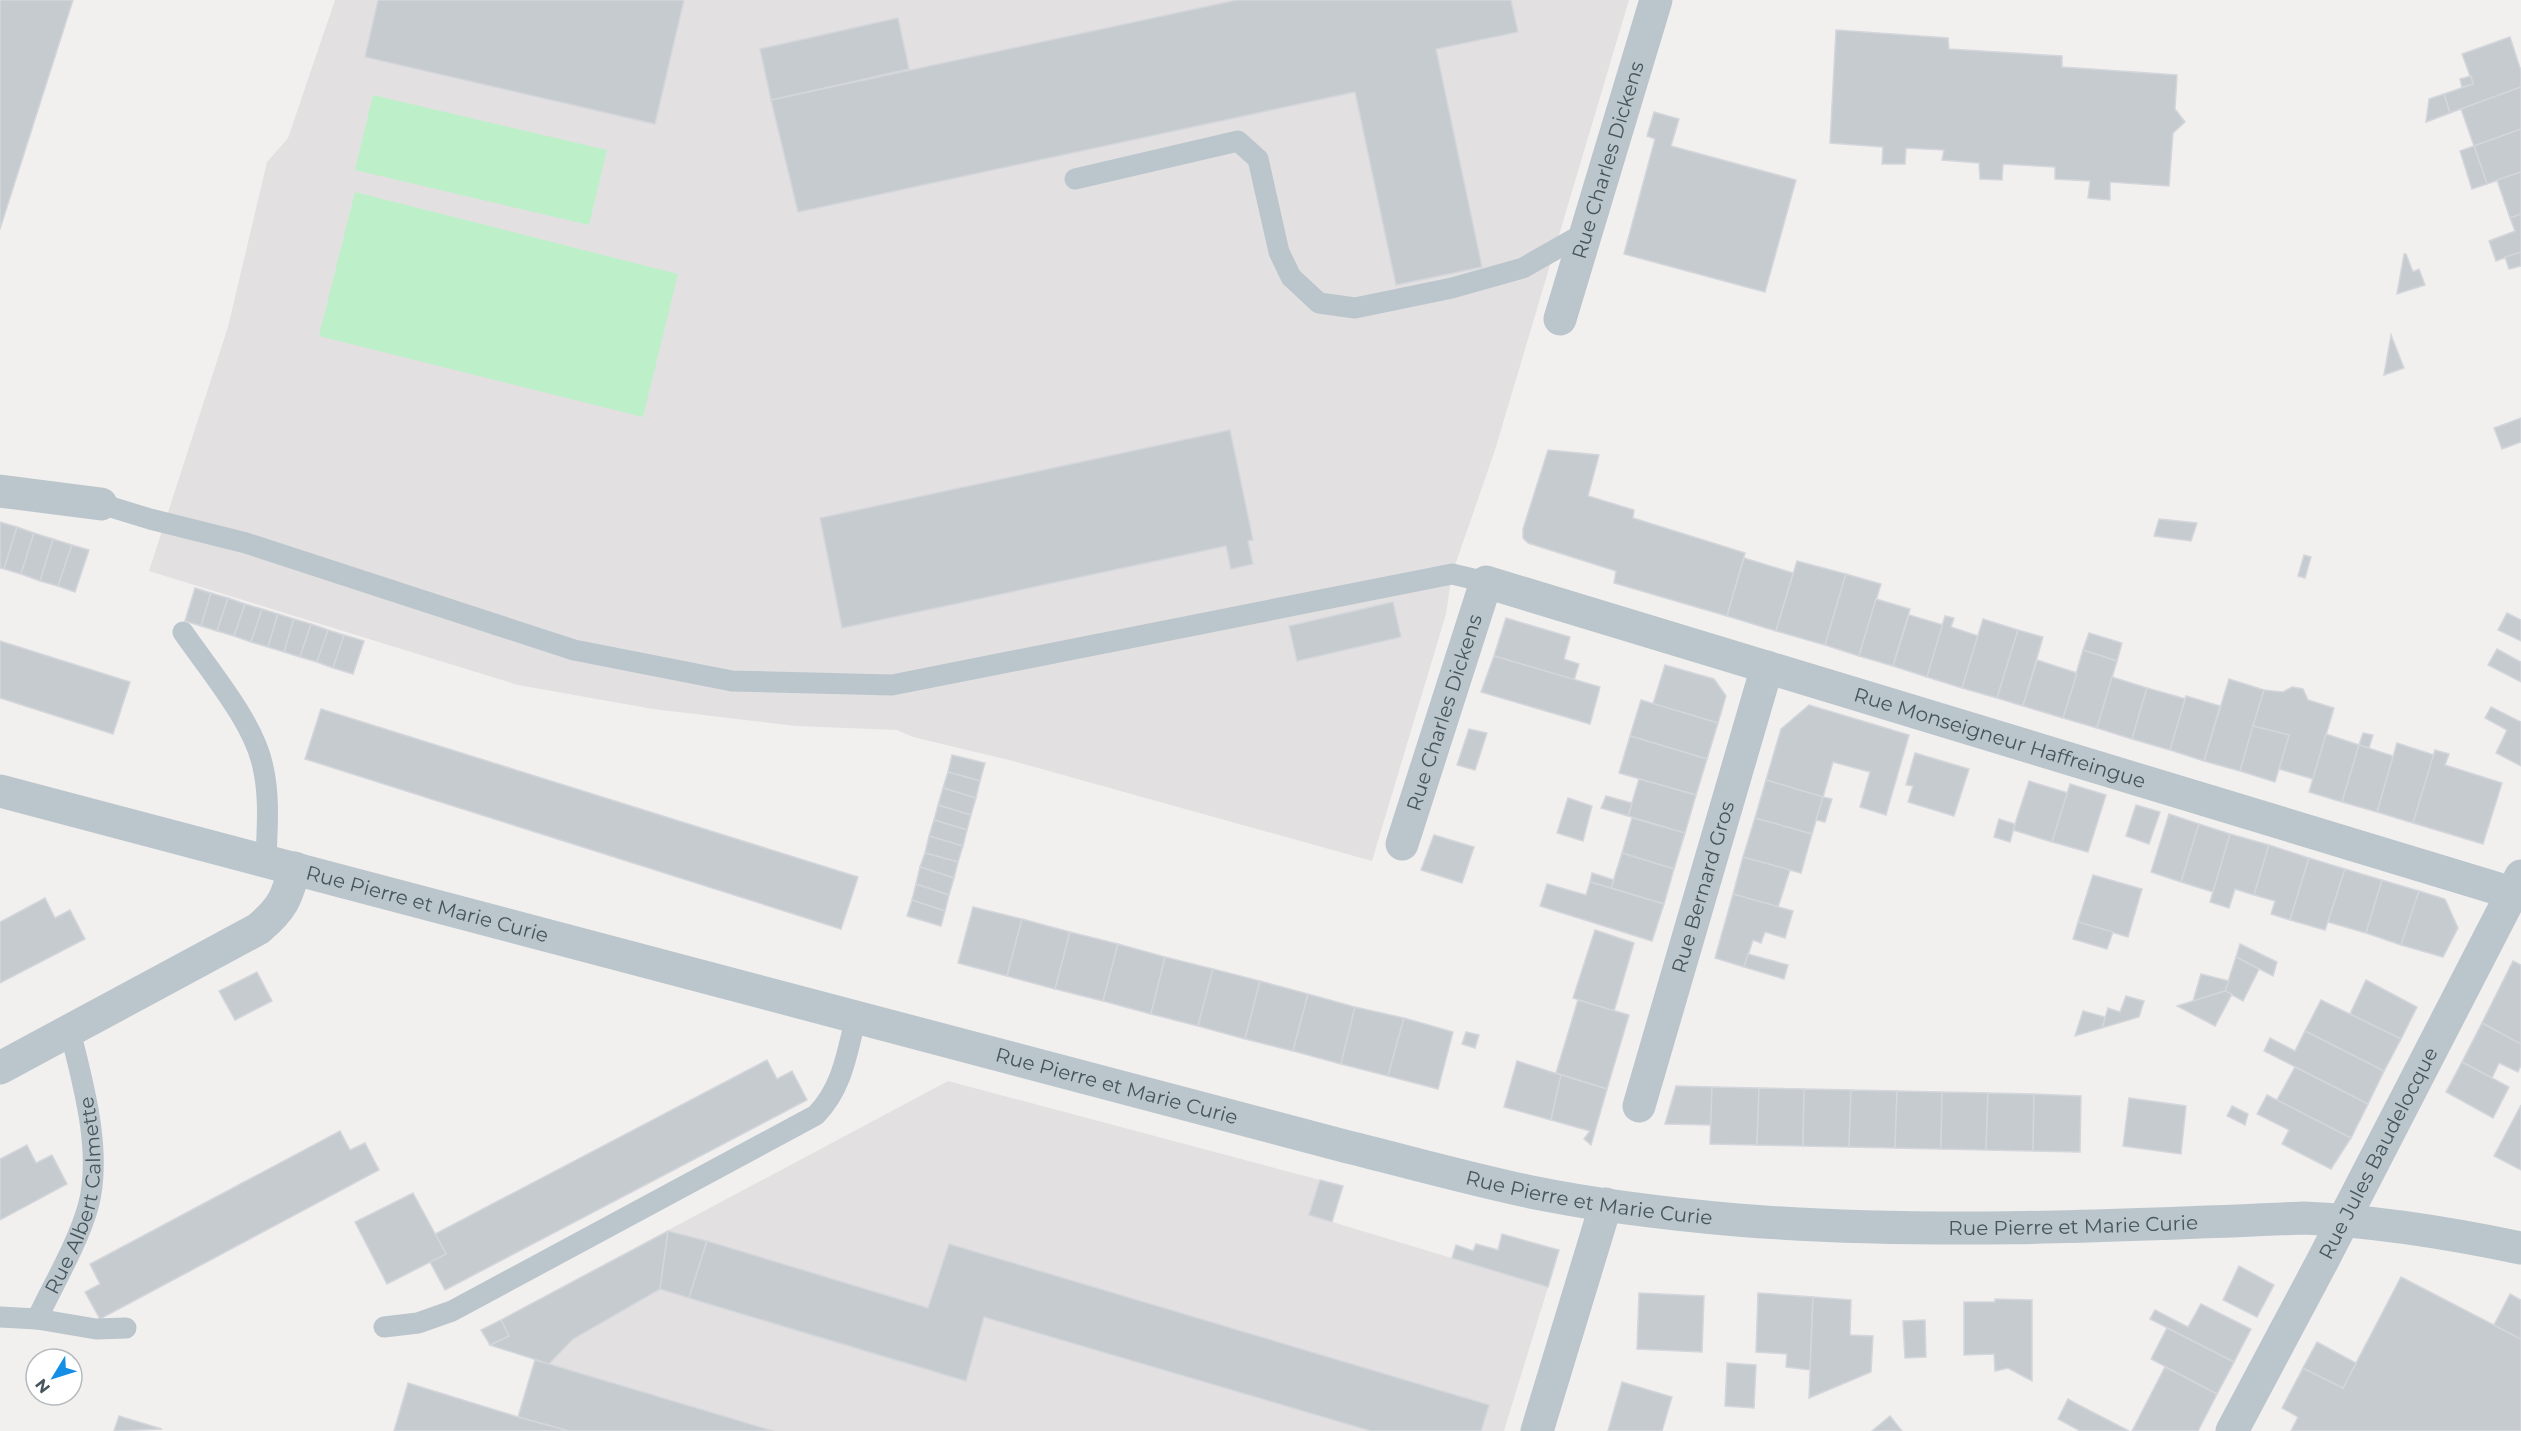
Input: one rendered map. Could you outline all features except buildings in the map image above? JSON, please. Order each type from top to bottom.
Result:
[{"type":"street","name":"Rue Charles Dickens","points":[[1560,319],[1656,0]]},
{"type":"street","points":[[0,491],[101,504]]},
{"type":"street","name":"Rue Charles Dickens","points":[[1402,844],[1486,582]]},
{"type":"street","name":"Rue Monseigneur Haffreingue","points":[[1486,582],[1767,667],[2516,884]]},
{"type":"street","name":"Rue Bernard Gros","points":[[1639,1106],[1767,667]]},
{"type":"street","name":"Rue Pierre et Marie Curie","points":[[0,791],[1480,1181],[1606,1204],[1737,1220],[1872,1227],[2017,1227],[2303,1218],[2409,1227],[2521,1248]]},
{"type":"street","points":[[0,1068],[258,929],[280,909],[287,896],[281,864]]},
{"type":"street","name":"Rue Jules Baudelocque","points":[[2232,1431],[2344,1220],[2516,884]]},
{"type":"street","points":[[1537,1431],[1606,1204]]},
{"type":"lane","points":[[1075,179],[1238,141],[1258,159],[1279,252],[1291,277],[1319,303],[1355,308],[1452,288],[1523,268],[1586,232]]},
{"type":"lane","points":[[101,504],[246,543],[574,650],[732,681],[892,685],[1452,574],[1486,582]]},
{"type":"lane","points":[[183,632],[245,723],[256,744],[281,864]]},
{"type":"lane","points":[[384,1327],[418,1323],[453,1311],[816,1114],[828,1102],[837,1087],[856,1017]]},
{"type":"lane","name":"Rue Albert Calmette","points":[[0,1317],[37,1319],[80,1229],[88,1206],[93,1153],[86,1106],[70,1031]]},
{"type":"lane","points":[[37,1319],[96,1329],[126,1328]]},
{"type":"shaded area","points":[[335,0],[1629,0],[1495,450],[1452,574],[1446,614],[1372,861],[1013,761],[913,737],[897,730],[796,726],[653,709],[518,685],[149,571],[228,327],[267,162],[288,138]]},
{"type":"shaded area","points":[[948,1081],[1320,1180],[1309,1215],[1548,1287],[1504,1431],[569,1431],[535,1360],[490,1345],[481,1330]]},
{"type":"green space","points":[[373,95],[607,150],[589,225],[355,170]]},
{"type":"green space","points":[[355,192],[678,274],[643,417],[319,336]]}]
